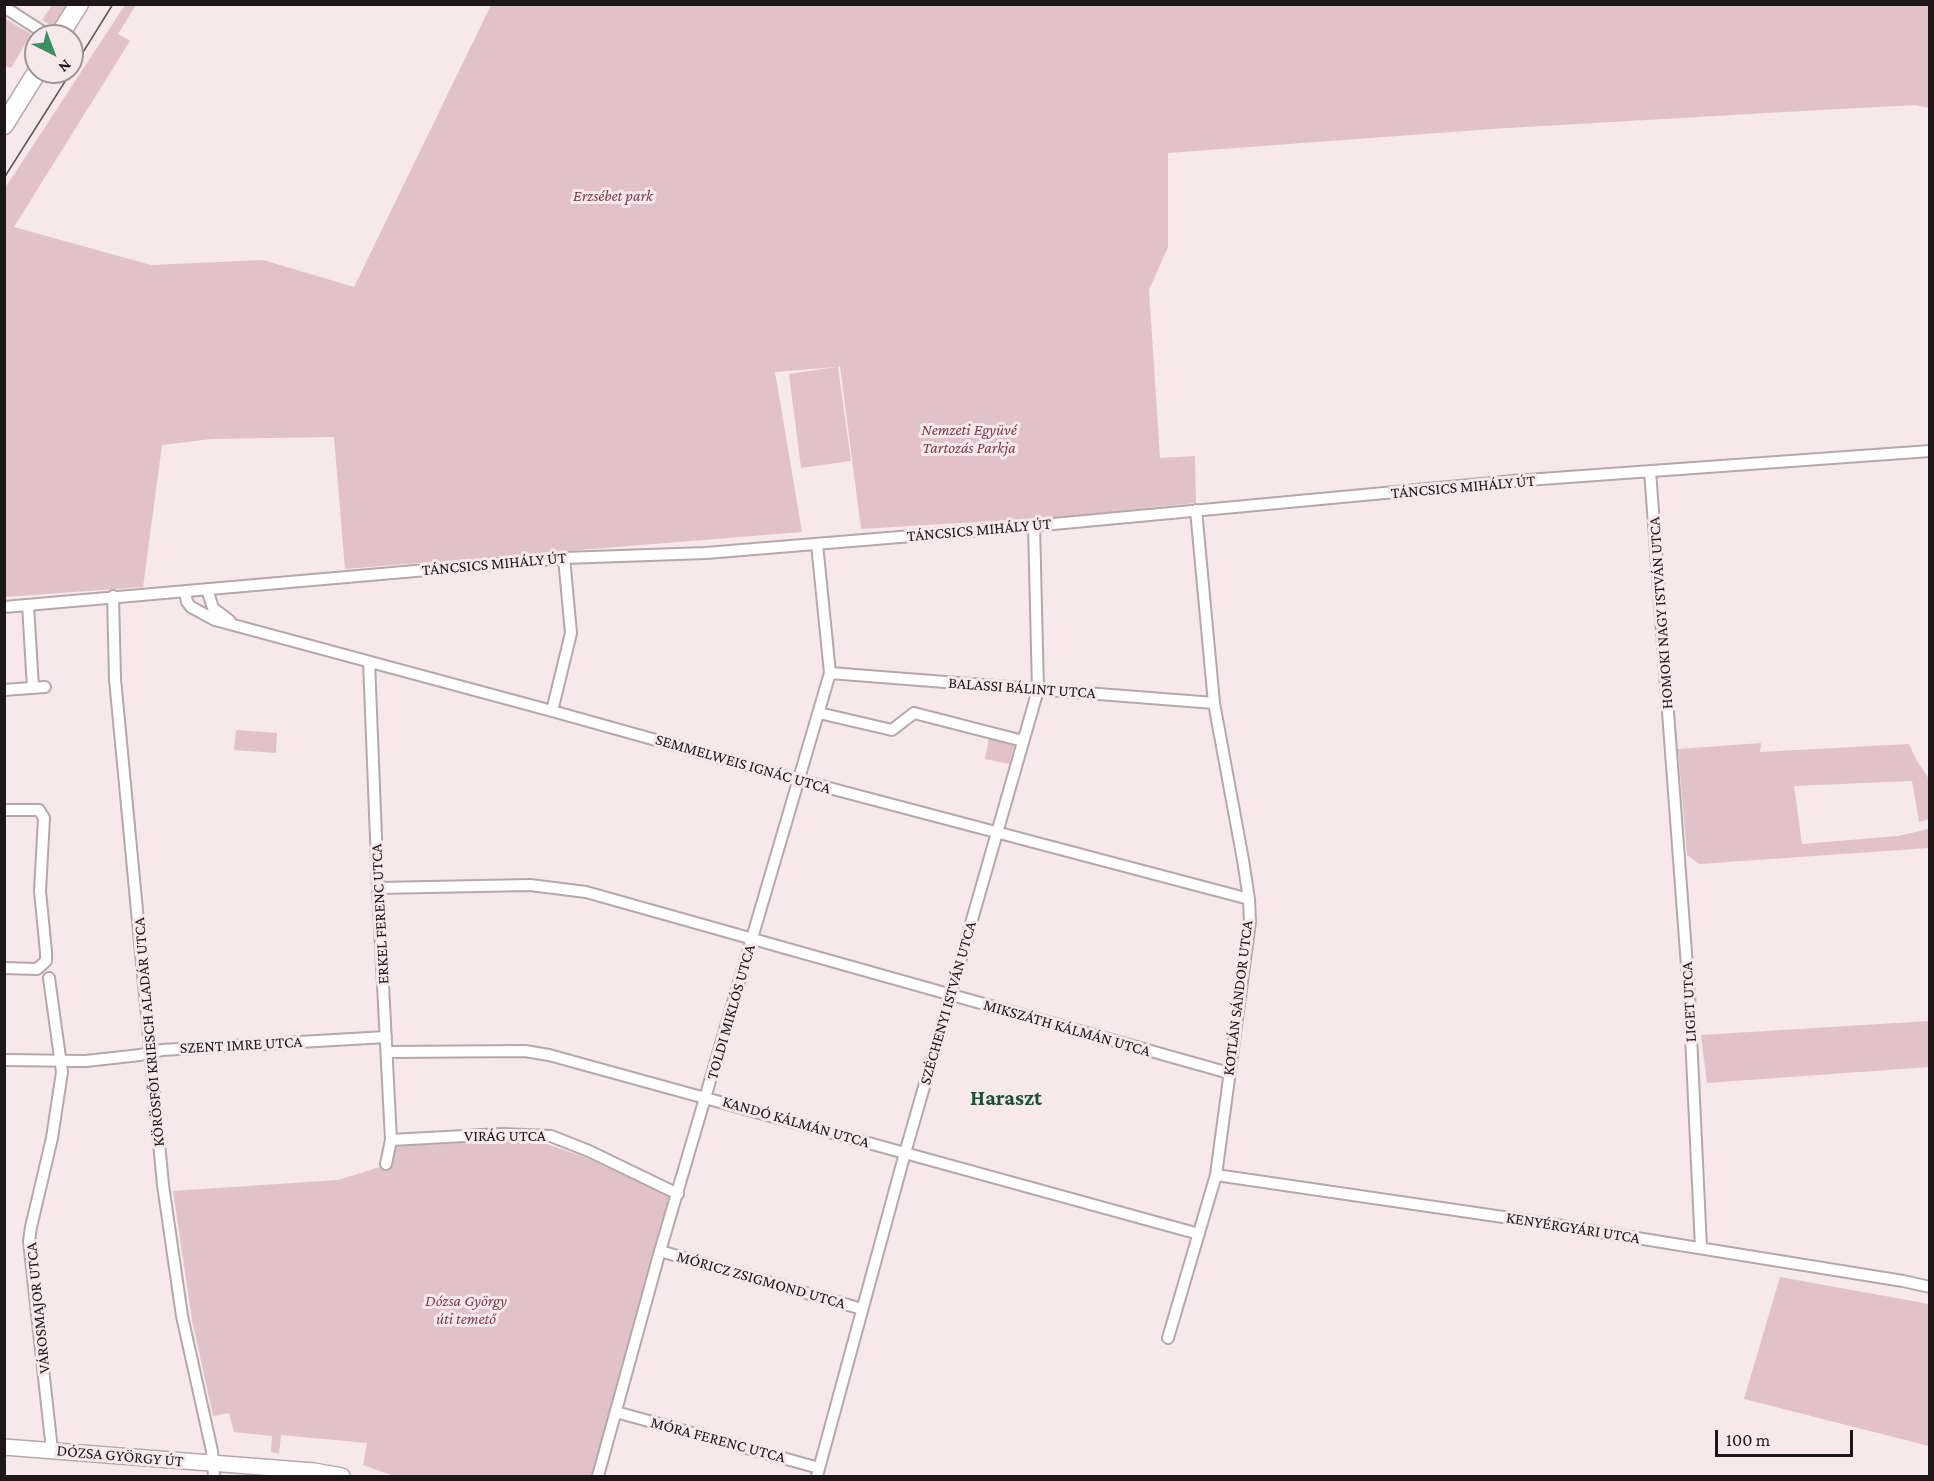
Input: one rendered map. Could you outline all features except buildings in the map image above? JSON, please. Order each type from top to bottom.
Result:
[{"type":"main road","points":[[66,24],[79,4]]},
{"type":"main road","points":[[4,125],[30,84]]},
{"type":"main road","name":"DÓZSA GYÖRGY ÚT","points":[[4,1447],[51,1450],[213,1470],[314,1471],[342,1476]]},
{"type":"street","points":[[4,8],[30,24]]},
{"type":"street","name":"TÁNCSICS MIHÁLY ÚT","points":[[4,607],[564,558],[706,553],[818,544],[1513,481],[1929,452]]},
{"type":"street","name":"HOMOKI NAGY ISTVÁN UTCA","points":[[1650,471],[1671,756]]},
{"type":"street","name":"KOTLÁN SÁNDOR UTCA","points":[[1168,1338],[1216,1175],[1250,922],[1249,899],[1236,816],[1214,703],[1196,510]]},
{"type":"street","name":"SZÉCHENYI ISTVÁN UTCA","points":[[818,1472],[905,1153],[1038,690],[1034,525]]},
{"type":"street","name":"TOLDI MIKLÓS UTCA","points":[[598,1476],[660,1251],[830,673],[818,544]]},
{"type":"street","points":[[552,711],[571,633],[564,558]]},
{"type":"street","name":"SEMMELWEIS IGNÁC UTCA","points":[[207,589],[213,608],[238,626]]},
{"type":"street","name":"SEMMELWEIS IGNÁC UTCA","points":[[184,591],[187,602],[195,611],[215,620],[799,780],[1249,899]]},
{"type":"street","name":"KÖRÖSFŐI KRIESCH ALADÁR UTCA","points":[[113,596],[115,679],[164,1185],[182,1316],[212,1451],[213,1470]]},
{"type":"street","points":[[28,605],[33,688]]},
{"type":"street","name":"ERKEL FERENC UTCA","points":[[369,663],[378,888],[392,1140],[386,1164]]},
{"type":"street","name":"BALASSI BÁLINT UTCA","points":[[830,673],[1214,703]]},
{"type":"street","points":[[4,690],[45,687]]},
{"type":"street","points":[[819,713],[892,730],[914,713],[1023,741]]},
{"type":"street","name":"LIGET UTCA","points":[[1671,756],[1689,993],[1701,1248]]},
{"type":"street","points":[[4,810],[39,810],[44,818],[40,891],[46,961],[37,969],[4,968]]},
{"type":"street","name":"MIKSZÁTH KÁLMÁN UTCA","points":[[378,888],[530,885],[586,892],[1228,1073]]},
{"type":"street","points":[[49,978],[61,1061]]},
{"type":"street","name":"SZENT IMRE UTCA","points":[[4,1060],[61,1061],[140,1055],[152,1052],[386,1037]]},
{"type":"street","name":"KANDÓ KÁLMÁN UTCA","points":[[387,1052],[538,1052],[1199,1234]]},
{"type":"street","name":"VÁROSMAJOR UTCA","points":[[51,1450],[44,1366],[29,1241],[52,1138],[62,1072],[61,1061]]},
{"type":"street","name":"VIRÁG UTCA","points":[[392,1140],[501,1134],[551,1136],[590,1151],[678,1194]]},
{"type":"street","name":"KENYÉRGYÁRI UTCA","points":[[1216,1175],[1701,1248],[1929,1287]]},
{"type":"street","name":"MÓRICZ ZSIGMOND UTCA","points":[[660,1251],[862,1309]]},
{"type":"street","name":"MÓRA FERENC UTCA","points":[[616,1412],[818,1472]]},
{"type":"green space","points":[[52,5],[70,5],[58,24],[48,24],[42,20]]},
{"type":"green space","points":[[125,5],[136,5],[118,34],[130,41],[14,227],[151,265],[263,260],[354,287],[491,5],[1929,5],[1929,108],[1915,105],[1492,129],[1168,153],[1168,247],[1149,290],[1160,458],[1195,456],[1196,503],[1061,517],[861,529],[840,366],[838,367],[851,461],[801,468],[789,374],[836,367],[775,372],[802,532],[345,569],[334,437],[211,439],[162,445],[143,587],[5,597],[5,188],[73,84],[84,84],[84,68]]},
{"type":"green space","points":[[4,18],[24,30],[24,46],[11,68],[5,66]]},
{"type":"green space","points":[[236,730],[277,733],[276,753],[234,750]]},
{"type":"green space","points":[[989,738],[1015,744],[1009,764],[985,759]]},
{"type":"green space","points":[[1761,743],[1760,752],[1909,744],[1929,779],[1929,819],[1919,822],[1912,781],[1794,786],[1802,844],[1898,836],[1929,829],[1929,848],[1699,864],[1687,855],[1678,749]]},
{"type":"green space","points":[[1929,1021],[1929,1067],[1707,1083],[1701,1035]]},
{"type":"green space","name":"Dózsa György úti temető","points":[[536,1140],[587,1158],[669,1196],[592,1476],[394,1476],[363,1465],[367,1443],[281,1435],[279,1454],[271,1452],[272,1436],[234,1432],[229,1413],[213,1416],[192,1320],[173,1191],[338,1180],[390,1164],[396,1146]]},
{"type":"green space","points":[[1780,1277],[1929,1304],[1929,1446],[1744,1399]]},
{"type":"tram line","points":[[84,51],[113,4]]},
{"type":"tram line","points":[[4,178],[63,84]]},
{"type":"district","name":"Haraszt","points":[[1006,1098]]},
{"type":"park label","name":"Erzsébet park","points":[[613,196]]},
{"type":"park label","name":"Nemzeti Együvé Tartozás Parkja","points":[[969,439]]}]
